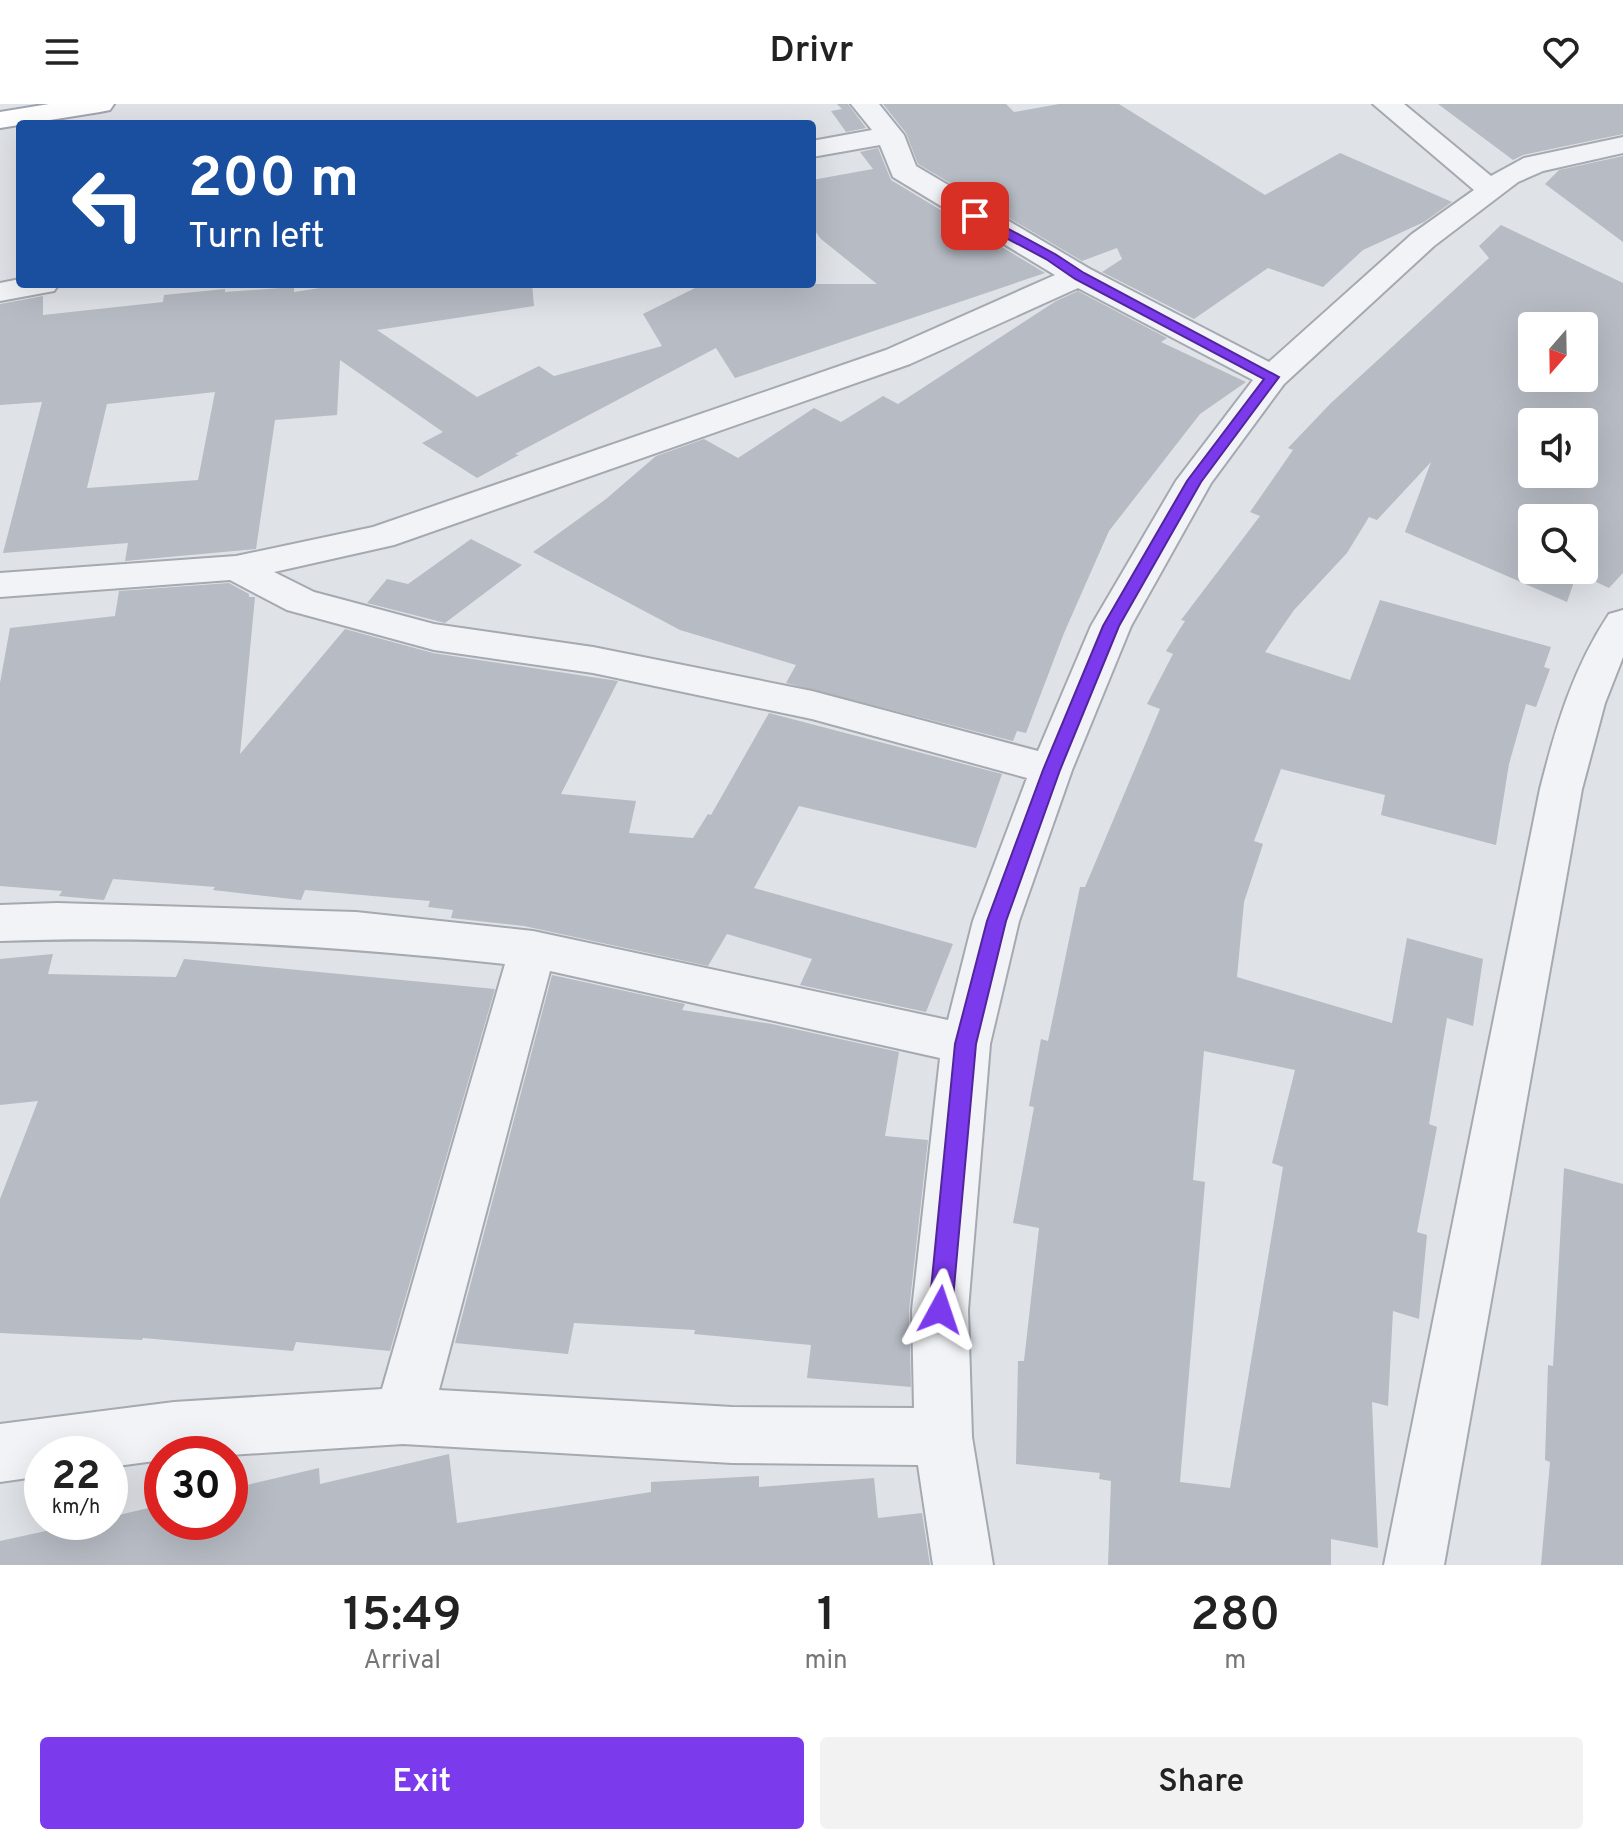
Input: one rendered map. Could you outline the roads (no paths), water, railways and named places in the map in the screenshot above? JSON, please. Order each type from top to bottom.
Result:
[{"type":"main road","points":[[0,120],[100,104]]},
{"type":"street","points":[[865,104],[890,135],[903,171],[1079,276],[1272,377]]},
{"type":"street","points":[[1387,104],[1492,191]]},
{"type":"street","points":[[816,148],[890,135]]},
{"type":"street","points":[[963,1565],[943,1437],[940,1310],[966,1044],[996,921],[1051,770],[1119,613],[1194,481],[1272,377],[1423,240],[1508,176],[1534,164],[1623,145]]},
{"type":"street","points":[[0,585],[236,568],[381,537],[898,357],[1079,276]]},
{"type":"street","points":[[0,292],[22,288]]},
{"type":"street","points":[[236,568],[301,601],[434,637],[593,660],[812,705],[1051,770]]},
{"type":"street","points":[[1414,1565],[1561,789],[1581,708],[1609,643],[1623,623]]},
{"type":"street","points":[[0,923],[356,930],[533,949],[966,1044]]},
{"type":"street","points":[[403,1416],[533,949]]},
{"type":"street","points":[[0,1453],[174,1430],[403,1416],[732,1435],[943,1437]]}]
